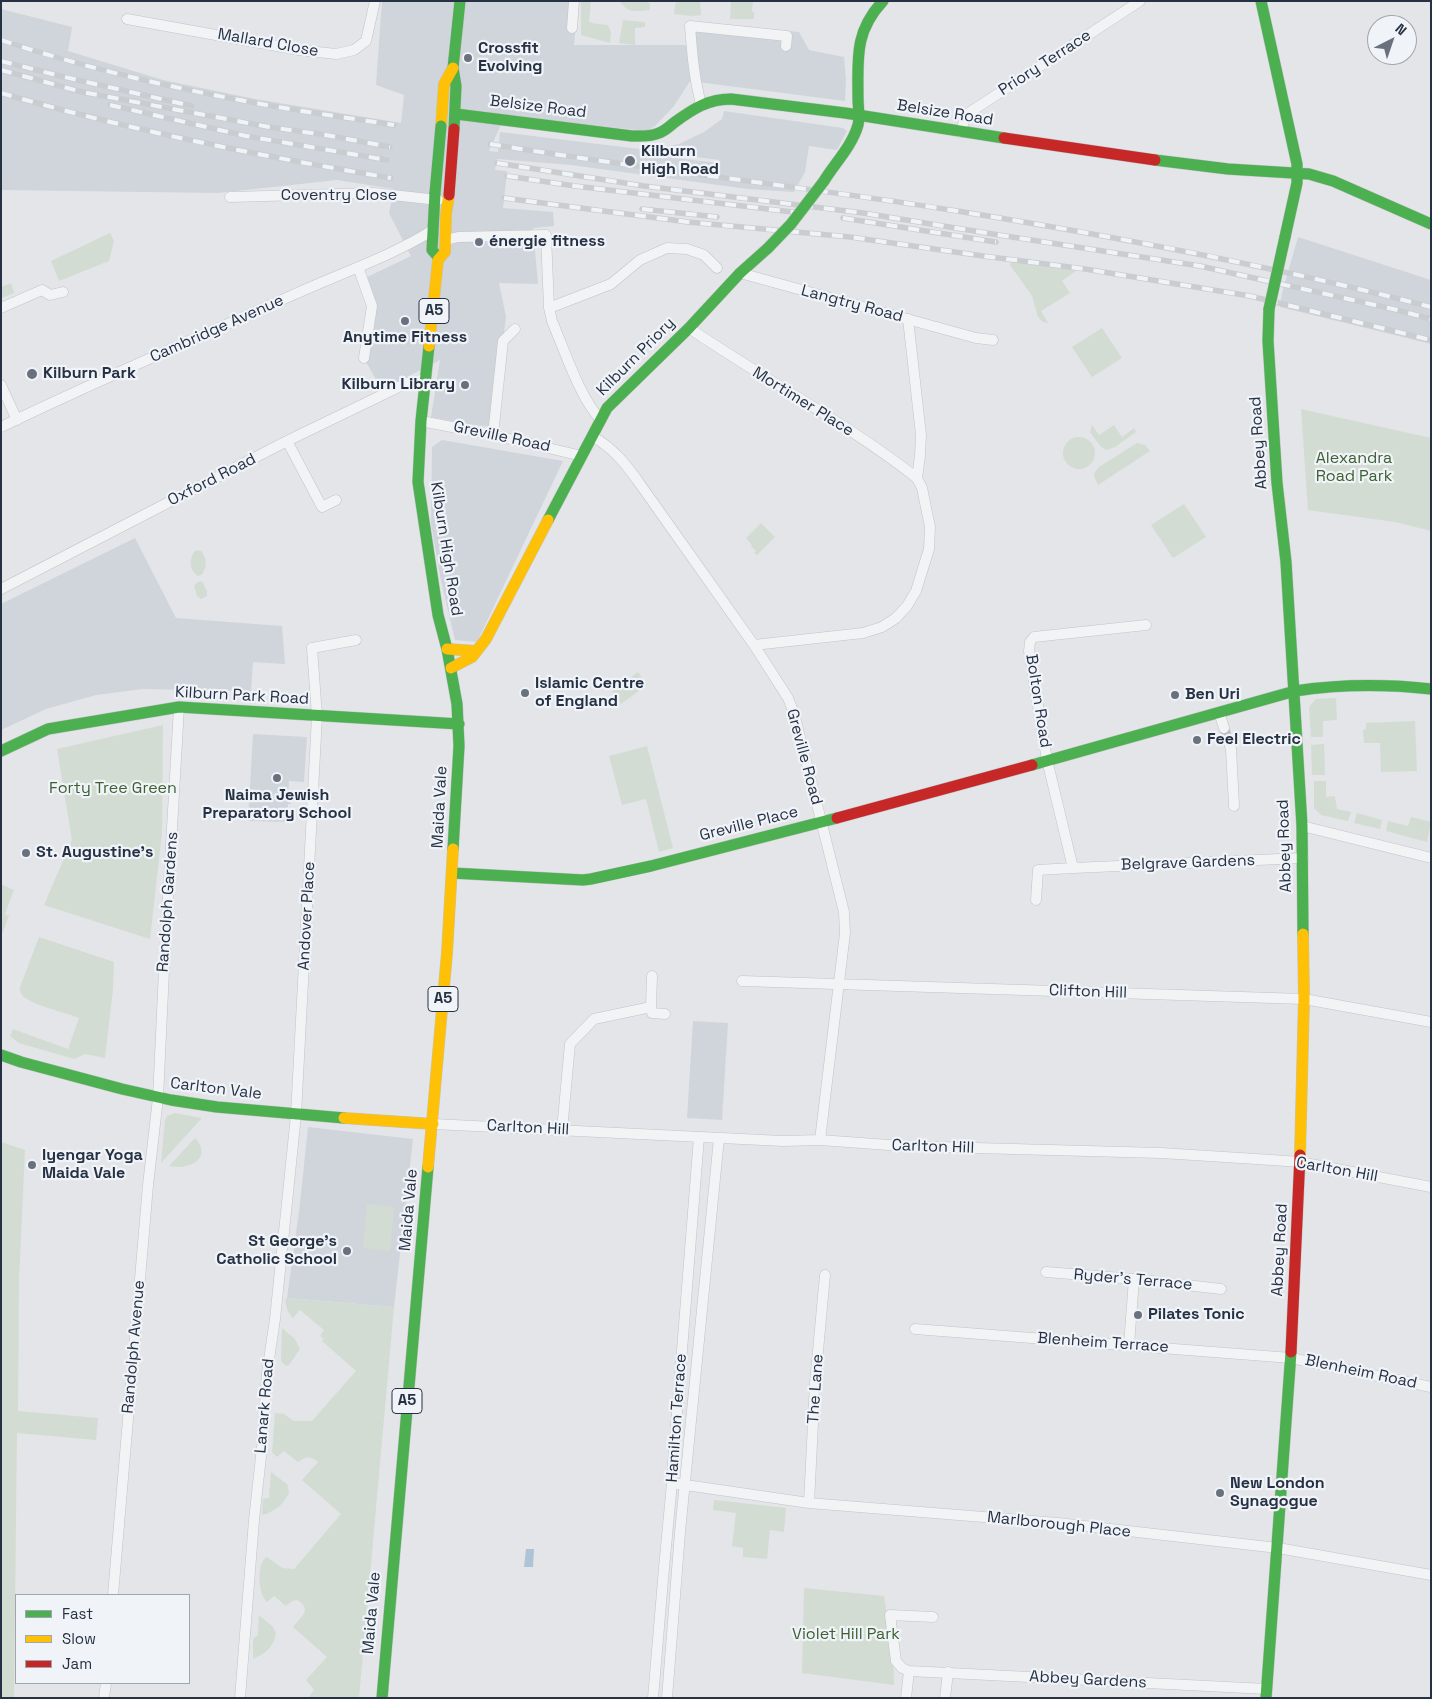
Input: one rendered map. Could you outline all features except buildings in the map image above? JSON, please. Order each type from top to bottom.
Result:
[{"type":"main road","name":"Kilburn High Road","points":[[458,724],[451,668],[438,615],[418,482],[425,378],[439,258],[445,252],[446,214],[456,114],[456,78],[453,68],[460,1]]},
{"type":"main road","name":"Kilburn Priory","points":[[451,668],[472,657],[486,639],[512,586],[607,408],[791,224],[824,181],[855,132],[858,124],[858,48],[862,31],[873,10],[883,1]]},
{"type":"main road","name":"Abbey Road","points":[[1261,1],[1298,173],[1269,308],[1268,342],[1277,483],[1286,562],[1295,691],[1303,858],[1304,1000],[1300,1162],[1291,1358],[1267,1693]]},
{"type":"main road","name":"Kilburn High Road","points":[[439,258],[432,250],[435,196],[444,84],[453,68]]},
{"type":"main road","name":"Belsize Road","points":[[456,114],[632,136],[646,136],[664,131],[701,104],[718,98],[731,98],[858,115],[1138,158],[1228,169],[1298,173],[1317,176],[1333,181],[1431,224]]},
{"type":"main road","points":[[441,126],[450,116],[456,114]]},
{"type":"main road","name":"Kilburn High Road","points":[[433,230],[439,225],[446,214]]},
{"type":"main road","points":[[447,649],[476,651]]},
{"type":"main road","name":"Greville Place","points":[[452,873],[591,879],[651,866],[822,822],[1295,691],[1320,686],[1360,684],[1431,689]]},
{"type":"main road","name":"Kilburn Park Road","points":[[1,751],[48,729],[179,707],[458,724]]},
{"type":"main road","name":"Maida Vale","points":[[382,1698],[392,1564],[447,953],[459,746],[458,724]]},
{"type":"main road","name":"Carlton Vale","points":[[1,1055],[158,1098],[217,1107],[296,1115],[433,1124]]},
{"type":"street","name":"Mallard Close","points":[[127,19],[298,50],[343,54],[354,50],[366,41],[375,1]]},
{"type":"street","points":[[572,28],[574,1]]},
{"type":"street","name":"Priory Terrace","points":[[960,132],[967,114],[1140,1]]},
{"type":"street","points":[[701,104],[692,55],[690,26],[787,36],[786,46]]},
{"type":"street","name":"Coventry Close","points":[[230,197],[374,193],[448,198]]},
{"type":"street","name":"Cambridge Avenue","points":[[1,427],[358,267],[433,230]]},
{"type":"street","points":[[446,240],[458,237],[546,235],[552,321],[585,397],[600,419]]},
{"type":"street","points":[[550,308],[611,284],[640,260],[667,248],[687,249],[704,255],[717,268]]},
{"type":"street","points":[[358,267],[372,306],[364,358]]},
{"type":"street","name":"Langtry Road","points":[[740,273],[964,334],[993,340]]},
{"type":"street","points":[[1,308],[42,290],[50,295],[63,292]]},
{"type":"street","points":[[754,645],[863,633],[882,627],[896,618],[907,606],[916,591],[925,567],[929,549],[930,526],[922,488],[917,478],[921,435],[908,319]]},
{"type":"street","name":"Mortimer Place","points":[[689,328],[734,359],[864,440],[917,478]]},
{"type":"street","points":[[493,435],[503,341],[515,329]]},
{"type":"street","name":"Oxford Road","points":[[1,589],[287,441],[407,383],[425,378]]},
{"type":"street","points":[[1,385],[16,420]]},
{"type":"street","name":"Greville Road","points":[[421,421],[493,435],[582,456]]},
{"type":"street","name":"Greville Road","points":[[592,436],[606,444],[624,462],[754,645],[788,698],[794,713],[844,912],[845,933],[820,1140]]},
{"type":"street","points":[[287,441],[322,507],[336,500]]},
{"type":"street","name":"Bolton Road","points":[[1047,760],[1029,651],[1030,642],[1034,637],[1146,625]]},
{"type":"street","name":"Andover Place","points":[[296,1115],[317,716],[312,648],[356,640]]},
{"type":"street","name":"Randolph Gardens","points":[[158,1098],[164,949],[179,707]]},
{"type":"street","points":[[1219,712],[1224,728]]},
{"type":"street","points":[[1228,743],[1231,749],[1234,806]]},
{"type":"street","points":[[1047,760],[1073,868]]},
{"type":"street","points":[[1302,826],[1431,858]]},
{"type":"street","name":"Belgrave Gardens","points":[[1036,900],[1038,870],[1303,858]]},
{"type":"street","points":[[652,976],[652,1013],[665,1014]]},
{"type":"street","name":"Clifton Hill","points":[[742,981],[1304,1000],[1431,1022]]},
{"type":"street","points":[[562,1130],[570,1044],[594,1019],[651,1007]]},
{"type":"street","name":"Randolph Avenue","points":[[113,1594],[158,1098]]},
{"type":"street","name":"Lanark Road","points":[[240,1698],[267,1372],[275,1319],[296,1115]]},
{"type":"street","name":"Carlton Hill","points":[[433,1124],[783,1141],[820,1140],[912,1146],[1161,1153],[1300,1162],[1431,1187]]},
{"type":"street","name":"Hamilton Terrace","points":[[653,1698],[699,1137]]},
{"type":"street","name":"Hamilton Terrace","points":[[667,1698],[685,1485],[719,1138]]},
{"type":"street","name":"Ryder's Terrace","points":[[1046,1272],[1220,1288]]},
{"type":"street","name":"The Lane","points":[[809,1502],[815,1383],[825,1275]]},
{"type":"street","points":[[1129,1345],[1134,1279]]},
{"type":"street","name":"Blenheim Terrace","points":[[915,1329],[1291,1358]]},
{"type":"street","name":"Blenheim Road","points":[[1291,1358],[1431,1387]]},
{"type":"street","name":"Marlborough Place","points":[[672,1483],[809,1502],[1058,1523],[1278,1548],[1431,1575]]},
{"type":"street","points":[[906,1698],[909,1671],[902,1668],[896,1661],[890,1615],[933,1617]]},
{"type":"street","name":"Abbey Gardens","points":[[909,1671],[1267,1693]]},
{"type":"street","points":[[946,1698],[948,1672]]},
{"type":"street","points":[[104,1698],[106,1684]]},
{"type":"shaded area","points":[[382,1],[578,1],[574,45],[686,45],[687,21],[799,32],[809,50],[844,57],[845,101],[690,81],[674,106],[655,126],[647,131],[505,116],[489,151],[498,152],[500,132],[648,150],[679,144],[704,132],[722,119],[724,111],[843,128],[847,131],[837,150],[809,146],[805,172],[794,192],[748,189],[571,165],[497,159],[495,170],[507,171],[503,208],[553,212],[554,226],[533,228],[538,284],[499,283],[506,317],[492,427],[431,417],[440,360],[382,390],[366,362],[374,305],[363,279],[411,256],[389,213],[394,189],[337,180],[218,193],[1,190],[1,9],[72,27],[68,51],[163,80],[255,99],[401,123],[404,95],[376,85]],"holes":[[[664,153],[719,160],[719,163],[668,157],[668,154]]]},
{"type":"shaded area","points":[[1298,237],[1431,280],[1431,344],[1280,307],[1282,293]]},
{"type":"shaded area","points":[[442,440],[563,461],[477,642],[455,640],[441,581],[431,524],[432,447]]},
{"type":"shaded area","points":[[135,538],[176,618],[282,626],[285,664],[253,662],[251,691],[143,689],[96,695],[46,709],[1,730],[1,604]]},
{"type":"shaded area","name":"Naima Jewish Preparatory School","points":[[253,734],[307,737],[304,782],[289,781],[288,798],[291,799],[291,804],[288,804],[286,822],[248,821]]},
{"type":"shaded area","points":[[693,1021],[728,1023],[722,1120],[687,1118]]},
{"type":"shaded area","name":"St George's Catholic School","points":[[308,1127],[413,1139],[394,1307],[287,1298]]},
{"type":"green space","points":[[581,1],[591,1],[589,21],[591,23],[608,25],[611,33],[610,43],[581,35]]},
{"type":"green space","points":[[620,1],[648,1],[650,3],[650,10],[629,10]]},
{"type":"green space","points":[[678,1],[700,1],[701,15],[674,14],[675,4]]},
{"type":"green space","points":[[731,1],[753,1],[752,12],[754,12],[754,19],[730,19]]},
{"type":"green space","points":[[623,20],[645,22],[645,27],[635,28],[635,45],[619,43]]},
{"type":"green space","points":[[110,233],[114,241],[109,261],[59,281],[51,261]]},
{"type":"green space","points":[[1011,259],[1081,267],[1062,281],[1070,293],[1041,311],[1048,323],[1043,322],[1038,317],[1032,296],[1010,265]]},
{"type":"green space","points":[[11,283],[14,293],[1,298],[1,287]]},
{"type":"green space","points":[[1102,328],[1122,358],[1092,377],[1072,347]]},
{"type":"green space","name":"Alexandra Road Park","points":[[1301,409],[1431,438],[1431,531],[1395,522],[1308,510]]},
{"type":"green space","points":[[1092,425],[1099,435],[1114,425],[1122,437],[1134,428],[1136,432],[1115,447],[1107,450],[1101,447],[1090,432]]},
{"type":"green space","points":[[1079,437],[1085,438],[1090,442],[1094,447],[1094,459],[1090,464],[1085,468],[1079,469],[1073,468],[1068,464],[1064,459],[1063,453],[1064,447],[1068,442],[1073,438]]},
{"type":"green space","points":[[1137,443],[1145,445],[1150,451],[1098,485],[1094,476],[1099,467]]},
{"type":"green space","points":[[1184,504],[1206,537],[1173,558],[1151,525]]},
{"type":"green space","points":[[761,523],[775,537],[757,555],[746,538]]},
{"type":"green space","points":[[197,550],[201,551],[206,563],[205,569],[198,576],[193,571],[191,565],[192,555]]},
{"type":"green space","points":[[202,581],[207,591],[207,596],[201,599],[197,596],[194,586]]},
{"type":"green space","points":[[638,672],[647,685],[621,704],[612,691]]},
{"type":"green space","points":[[1336,698],[1337,720],[1323,721],[1323,737],[1311,737],[1309,707],[1316,699]]},
{"type":"green space","points":[[1415,721],[1417,771],[1381,772],[1380,743],[1364,743],[1363,730],[1366,729],[1366,723]]},
{"type":"green space","name":"Forty Tree Green","points":[[163,725],[162,833],[150,939],[44,905],[72,840],[57,749]]},
{"type":"green space","points":[[1324,744],[1325,775],[1312,775],[1311,745]]},
{"type":"green space","points":[[647,746],[673,848],[659,852],[646,799],[622,805],[609,756]]},
{"type":"green space","points":[[1314,781],[1326,781],[1326,797],[1335,796],[1337,809],[1351,812],[1348,821],[1321,815],[1314,808]]},
{"type":"green space","points":[[1357,813],[1382,820],[1380,829],[1354,823]]},
{"type":"green space","points":[[1411,817],[1431,822],[1427,842],[1386,831],[1388,821],[1408,826]]},
{"type":"green space","points":[[1,884],[14,890],[5,914],[9,916],[1,936]]},
{"type":"green space","points":[[39,937],[114,962],[113,989],[105,1058],[85,1054],[74,1059],[19,1043],[10,1036],[13,1029],[68,1049],[79,1018],[32,1002],[21,993],[20,987]]},
{"type":"green space","points":[[175,1113],[202,1118],[161,1163],[165,1120],[167,1116]]},
{"type":"green space","points":[[195,1138],[202,1152],[200,1157],[191,1165],[184,1167],[169,1166]]},
{"type":"green space","points":[[1,1142],[25,1150],[19,1279],[18,1411],[98,1418],[96,1440],[17,1433],[14,1698],[1,1698]]},
{"type":"green space","points":[[367,1204],[394,1207],[390,1251],[363,1248]]},
{"type":"green space","points":[[287,1298],[394,1307],[359,1698],[308,1698],[314,1690],[306,1680],[327,1657],[293,1627],[304,1613],[305,1610],[302,1603],[297,1600],[292,1601],[286,1606],[274,1596],[267,1602],[260,1586],[260,1572],[263,1560],[267,1557],[282,1568],[294,1569],[341,1514],[302,1480],[318,1462],[308,1458],[298,1462],[284,1451],[277,1457],[272,1452],[275,1413],[284,1414],[294,1421],[312,1421],[356,1371],[322,1341],[324,1339],[320,1336],[324,1330],[300,1310],[293,1318],[288,1312],[285,1301]]},
{"type":"green space","points":[[282,1328],[295,1339],[300,1349],[289,1365],[286,1366],[281,1361]]},
{"type":"green space","points":[[271,1472],[287,1484],[289,1492],[285,1500],[278,1507],[262,1515],[263,1499],[269,1498]]},
{"type":"green space","points":[[714,1500],[786,1508],[784,1532],[770,1530],[767,1559],[743,1557],[743,1548],[732,1546],[736,1513],[713,1510]]},
{"type":"green space","name":"Violet Hill Park","points":[[804,1588],[884,1596],[893,1657],[894,1685],[802,1673]]},
{"type":"green space","points":[[259,1615],[273,1627],[276,1633],[268,1649],[253,1659],[253,1639],[258,1635]]},
{"type":"water","points":[[526,1549],[534,1549],[533,1567],[524,1567]]},
{"type":"tunnel","points":[[1224,728],[1229,743]]},
{"type":"railway","points":[[1,40],[119,74],[179,88],[278,107],[394,125]]},
{"type":"railway","points":[[1,61],[192,106]]},
{"type":"railway","points":[[1,70],[82,92],[269,127],[390,147]]},
{"type":"railway","points":[[1,93],[98,119],[195,141],[391,178]]},
{"type":"railway","points":[[110,105],[246,136],[387,160]]},
{"type":"railway","points":[[490,144],[894,201],[1072,230],[1252,265],[1431,307]]},
{"type":"railway","points":[[497,163],[644,186],[863,213],[1200,266],[1431,319]]},
{"type":"railway","points":[[507,176],[801,213]]},
{"type":"railway","points":[[504,198],[688,222],[850,237],[1085,269],[1250,296],[1431,340]]},
{"type":"railway","points":[[642,209],[717,217]]},
{"type":"railway","points":[[843,218],[996,242]]},
{"type":"traffic: fast","points":[[454,129],[456,86],[453,68],[460,1]]},
{"type":"traffic: fast","points":[[824,181],[848,147],[858,125],[858,58],[862,35],[874,12],[883,1]]},
{"type":"traffic: fast","points":[[1261,1],[1297,164],[1297,183],[1285,237]]},
{"type":"traffic: fast","points":[[456,114],[632,136],[646,136],[663,131],[701,106],[723,99],[731,99],[845,113],[1004,138]]},
{"type":"traffic: fast","points":[[435,193],[441,126]]},
{"type":"traffic: fast","points":[[1155,160],[1228,169],[1309,174],[1333,181],[1431,224]]},
{"type":"traffic: fast","points":[[768,248],[791,224],[824,181]]},
{"type":"traffic: fast","points":[[435,193],[432,250],[439,258]]},
{"type":"traffic: fast","points":[[1269,309],[1285,237]]},
{"type":"traffic: fast","points":[[548,520],[607,408],[689,328],[740,273],[768,248]]},
{"type":"traffic: fast","points":[[1269,309],[1268,341],[1277,483],[1286,562],[1302,826],[1303,934]]},
{"type":"traffic: fast","points":[[429,346],[421,421],[418,482],[438,615],[447,649],[457,704],[459,746],[453,849]]},
{"type":"traffic: fast","points":[[1032,765],[1295,691],[1363,686],[1431,689]]},
{"type":"traffic: fast","points":[[1,751],[48,729],[179,707],[459,724]]},
{"type":"traffic: fast","points":[[452,873],[591,879],[651,866],[837,818]]},
{"type":"traffic: fast","points":[[1,1055],[122,1089],[171,1100],[217,1107],[344,1118]]},
{"type":"traffic: fast","points":[[382,1698],[428,1167]]},
{"type":"traffic: fast","points":[[1266,1698],[1291,1352]]},
{"type":"traffic: slow","points":[[441,126],[444,84],[453,68]]},
{"type":"traffic: slow","points":[[429,346],[438,260],[445,252],[446,214],[449,195]]},
{"type":"traffic: slow","points":[[451,668],[472,657],[486,639],[548,520]]},
{"type":"traffic: slow","points":[[447,649],[476,651]]},
{"type":"traffic: slow","points":[[428,1167],[447,953],[453,849]]},
{"type":"traffic: slow","points":[[1300,1155],[1304,999],[1303,934]]},
{"type":"traffic: slow","points":[[344,1118],[433,1124]]},
{"type":"traffic: jam","points":[[449,195],[454,129]]},
{"type":"traffic: jam","points":[[1004,138],[1155,160]]},
{"type":"traffic: jam","points":[[837,818],[1032,765]]},
{"type":"traffic: jam","points":[[1291,1352],[1300,1155]]},
{"type":"place","name":"Crossfit Evolving","points":[[468,58]]},
{"type":"place","name":"Kilburn High Road","points":[[630,161]]},
{"type":"place","name":"énergie fitness","points":[[479,242]]},
{"type":"place","name":"Anytime Fitness","points":[[405,321]]},
{"type":"place","name":"Kilburn Park","points":[[32,374]]},
{"type":"place","name":"Kilburn Library","points":[[465,385]]},
{"type":"place","name":"Islamic Centre of England","points":[[525,693]]},
{"type":"place","name":"Ben Uri","points":[[1175,695]]},
{"type":"place","name":"Feel Electric","points":[[1197,740]]},
{"type":"place","name":"Naima Jewish Preparatory School","points":[[277,778]]},
{"type":"place","name":"St. Augustine's","points":[[26,853]]},
{"type":"place","name":"Iyengar Yoga Maida Vale","points":[[32,1165]]},
{"type":"place","name":"St George's Catholic School","points":[[347,1251]]},
{"type":"place","name":"Pilates Tonic","points":[[1138,1315]]},
{"type":"place","name":"New London Synagogue","points":[[1220,1493]]}]
